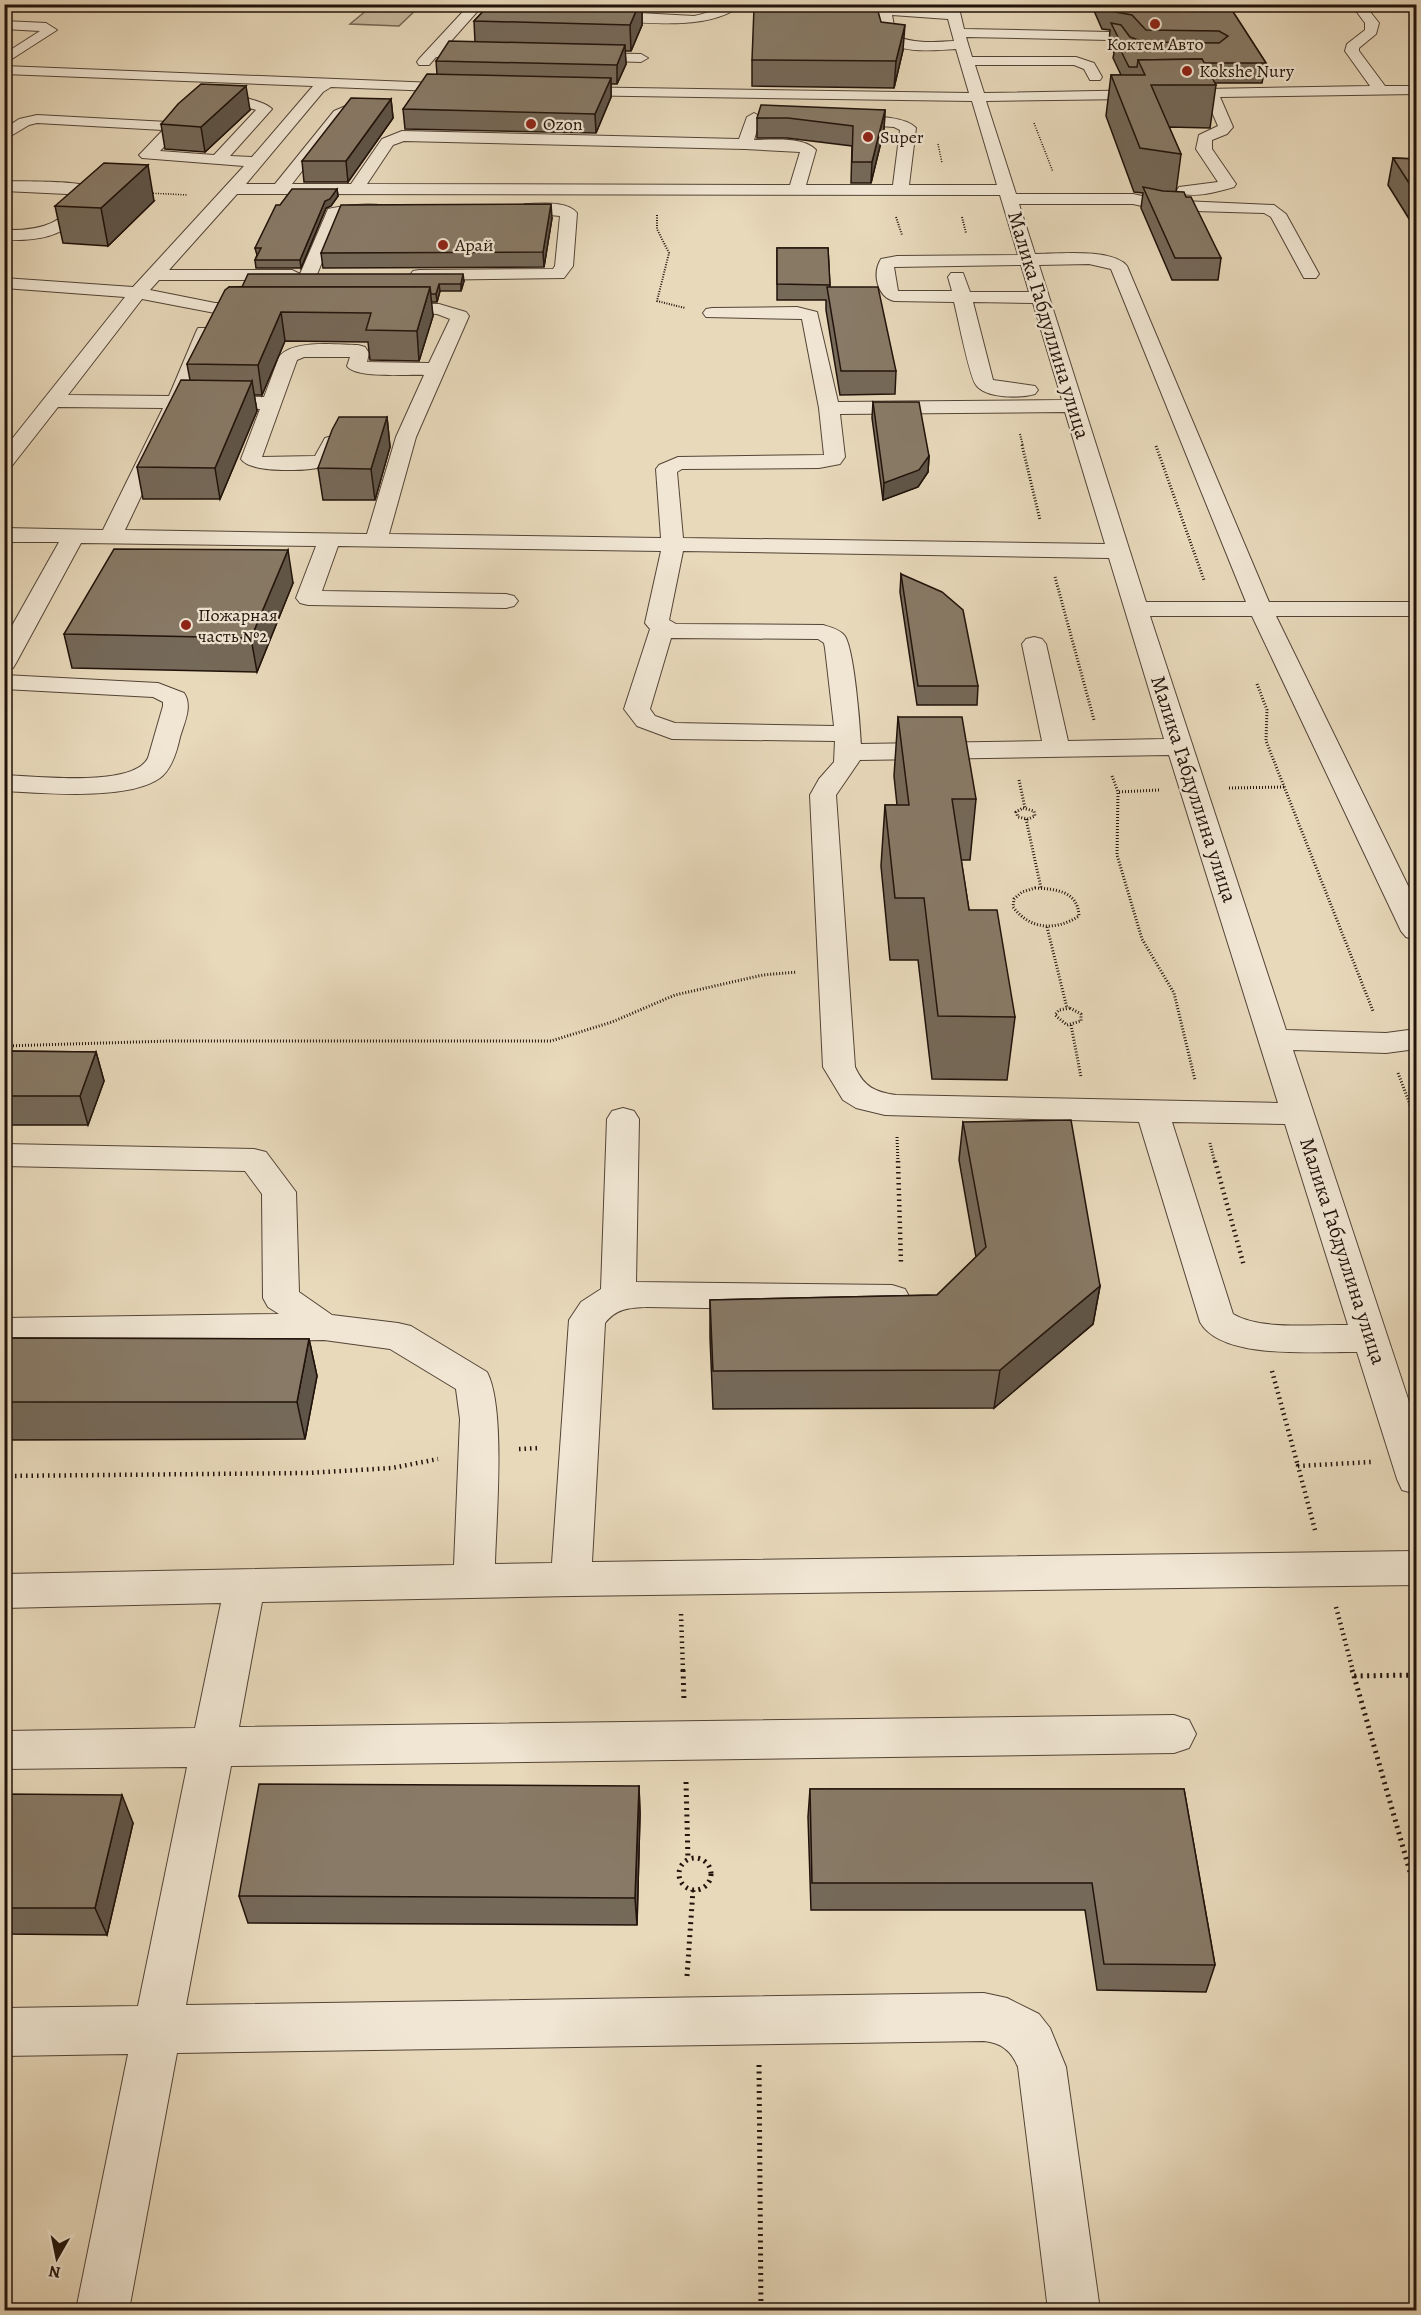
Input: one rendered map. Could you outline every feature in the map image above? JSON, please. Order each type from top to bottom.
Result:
[{"type":"street","points":[[401,87],[478,4]]},
{"type":"street","points":[[576,4],[573,10],[581,14],[694,20],[710,17],[736,4]]},
{"type":"street","points":[[1357,4],[1372,24],[1371,31],[1352,47],[1352,51],[1381,91]]},
{"type":"street","points":[[764,5],[952,10]]},
{"type":"street","points":[[884,8],[890,38],[911,44],[959,39],[1110,36],[1124,39],[1136,53],[1157,56]]},
{"type":"street","name":"Малика Габдуллина улица","points":[[952,10],[959,39],[1192,789],[1416,1479]]},
{"type":"street","points":[[4,25],[49,28],[50,30],[20,50],[6,69]]},
{"type":"street","points":[[4,48],[20,50]]},
{"type":"street","points":[[433,53],[502,55]]},
{"type":"street","points":[[572,57],[641,58]]},
{"type":"street","points":[[966,61],[1076,61],[1089,66],[1095,77]]},
{"type":"street","points":[[6,69],[187,79],[477,89]]},
{"type":"street","points":[[174,94],[176,88],[187,79]]},
{"type":"street","points":[[4,463],[138,293],[231,191],[318,89],[326,84]]},
{"type":"street","points":[[548,90],[687,98],[1212,95],[1416,90]]},
{"type":"street","points":[[1212,95],[1226,127],[1204,138],[1204,149],[1228,184],[1256,197],[1278,214],[1310,274]]},
{"type":"street","points":[[201,99],[252,103],[265,109],[218,160]]},
{"type":"street","points":[[280,189],[339,114],[361,106],[392,106]]},
{"type":"street","points":[[745,144],[754,117]]},
{"type":"street","points":[[4,136],[24,122],[37,119],[168,126],[172,130],[147,155],[256,162]]},
{"type":"street","points":[[823,120],[891,122],[906,126],[908,128],[895,190]]},
{"type":"street","points":[[356,189],[387,142],[402,136],[798,146],[808,150],[798,190]]},
{"type":"street","points":[[1133,199],[1137,193],[1153,190],[1200,190],[1228,184]]},
{"type":"street","points":[[4,186],[88,190],[96,195],[50,233],[34,236],[4,235]]},
{"type":"street","points":[[231,191],[280,189],[956,190],[1133,199],[1160,205],[1256,197]]},
{"type":"street","points":[[405,275],[537,276],[558,274],[563,270],[569,213],[553,209],[506,209]]},
{"type":"street","points":[[309,275],[334,213],[352,210],[400,210]]},
{"type":"street","points":[[1041,298],[894,296],[889,292],[885,267],[888,263],[897,261],[1029,260],[1099,260],[1118,266],[1261,609],[1416,931]]},
{"type":"street","points":[[953,261],[984,383],[988,387],[1072,399]]},
{"type":"street","points":[[156,274],[333,275]]},
{"type":"street","points":[[4,284],[138,293],[215,308],[275,308]]},
{"type":"street","points":[[370,307],[439,309],[460,316],[406,437],[376,540]]},
{"type":"street","points":[[111,536],[176,402],[215,308]]},
{"type":"street","points":[[712,313],[797,312],[811,316],[836,454],[833,460],[819,462],[678,463],[666,468],[673,545],[657,623],[662,628],[682,632],[812,632],[830,635],[837,643],[848,743],[841,771],[826,784],[824,795],[838,1067],[844,1082],[854,1095],[873,1103],[896,1106],[1298,1114]]},
{"type":"street","points":[[406,437],[338,439],[330,445],[324,460],[315,463],[253,461],[251,457],[289,357],[300,351],[358,351],[360,353],[357,366],[362,368],[437,369]]},
{"type":"street","points":[[829,408],[1014,407],[1072,399]]},
{"type":"street","points":[[53,401],[272,403]]},
{"type":"street","points":[[4,535],[1119,551]]},
{"type":"street","points":[[4,663],[74,536]]},
{"type":"street","points":[[329,540],[308,598],[506,601]]},
{"type":"street","points":[[1136,609],[1416,609]]},
{"type":"street","points":[[662,628],[637,709],[646,721],[672,731],[848,743],[1057,749],[1179,747]]},
{"type":"street","points":[[1034,644],[1057,749]]},
{"type":"street","points":[[4,682],[158,690],[175,698],[176,706],[158,764],[146,776],[122,784],[4,783]]},
{"type":"street","points":[[1274,1040],[1386,1043],[1416,1039]]},
{"type":"street","points":[[1152,1111],[1218,1322],[1237,1333],[1263,1337],[1371,1339]]},
{"type":"street","points":[[618,1296],[623,1119]]},
{"type":"street","points":[[4,1155],[254,1160],[279,1192],[281,1298],[324,1327]]},
{"type":"street","points":[[571,1579],[587,1320],[598,1305],[618,1296],[647,1294],[902,1298]]},
{"type":"street","points":[[4,1331],[324,1327],[398,1336],[474,1382],[479,1419],[474,1581]]},
{"type":"street","points":[[4,1591],[571,1579],[1416,1568]]},
{"type":"street","points":[[102,2310],[245,1586]]},
{"type":"street","points":[[4,1750],[1174,1734]]},
{"type":"street","points":[[4,2032],[984,2017],[1004,2019],[1023,2029],[1035,2046],[1042,2067],[1074,2310]]},
{"type":"path","points":[[936,137],[943,170],[956,190],[972,261]]},
{"type":"path","points":[[657,301],[669,253],[657,229],[658,190]]},
{"type":"path","points":[[895,190],[903,254],[897,261]]},
{"type":"path","points":[[96,195],[139,193],[200,195],[231,191]]},
{"type":"path","points":[[1014,407],[1047,550],[1102,748],[1118,792],[1117,855],[1142,939],[1174,993],[1202,1112],[1245,1270]]},
{"type":"path","points":[[1118,792],[1284,787]]},
{"type":"path","points":[[1023,808],[1034,811],[1034,816],[1026,819],[1017,816],[1017,811],[1023,808]]},
{"type":"path","points":[[1026,819],[1041,888]]},
{"type":"path","points":[[1041,888],[1064,892],[1075,898],[1080,907],[1079,916],[1071,923],[1058,927],[1047,927],[1028,923],[1018,916],[1012,907],[1014,898],[1022,892],[1041,888]]},
{"type":"path","points":[[1047,927],[1066,1008]]},
{"type":"path","points":[[4,1046],[170,1041],[551,1041],[612,1022],[675,996],[763,975],[833,968]]},
{"type":"path","points":[[1066,1008],[1075,1010],[1082,1016],[1081,1022],[1071,1025],[1063,1024],[1055,1017],[1059,1010],[1066,1008]]},
{"type":"path","points":[[1071,1025],[1087,1110]]},
{"type":"path","points":[[896,1106],[902,1298]]},
{"type":"path","points":[[1263,1337],[1298,1466]]},
{"type":"path","points":[[4,1476],[308,1473],[392,1468],[478,1451],[579,1446]]},
{"type":"path","points":[[1354,1676],[1416,1893]]},
{"type":"path","points":[[697,1858],[710,1868],[711,1876],[708,1884],[701,1889],[693,1890],[685,1888],[679,1880],[678,1873],[681,1865],[697,1858]]},
{"type":"path","points":[[684,2022],[693,1890]]},
{"type":"path","points":[[759,2020],[761,2310]]},
{"type":"shaded area","points":[[373,5],[421,5],[399,26],[350,24]]},
{"type":"building","points":[[490,4],[639,4],[630,25],[474,21]]},
{"type":"building","points":[[756,4],[876,4],[881,22],[905,25],[896,61],[752,60]]},
{"type":"building","points":[[1102,4],[1228,4],[1266,63],[1204,63],[1202,59],[1138,60],[1137,67],[1129,67],[1115,39],[1119,39],[1111,23],[1121,25],[1130,37],[1144,42],[1219,43],[1228,36],[1219,31],[1146,30],[1132,15],[1105,10]]},
{"type":"building","points":[[449,41],[625,45],[617,65],[436,61]]},
{"type":"building","points":[[1202,59],[1216,85],[1151,85],[1181,154],[1140,148],[1111,75],[1145,75],[1138,60]]},
{"type":"building","points":[[427,74],[611,78],[595,114],[403,109]]},
{"type":"building","points":[[201,84],[246,86],[201,127],[161,124],[178,104]]},
{"type":"building","points":[[351,98],[391,99],[346,161],[302,161]]},
{"type":"building","points":[[761,105],[885,110],[872,162],[852,162],[853,126],[788,118],[757,118]]},
{"type":"building","points":[[1393,158],[1416,159],[1416,194]]},
{"type":"building","points":[[104,163],[148,165],[101,208],[55,206]]},
{"type":"building","points":[[1143,187],[1184,192],[1186,197],[1191,197],[1221,258],[1175,258]]},
{"type":"building","points":[[292,189],[337,189],[330,199],[325,201],[300,260],[255,260],[261,248],[255,248],[276,205],[280,205]]},
{"type":"building","points":[[551,204],[543,252],[321,253],[341,205]]},
{"type":"building","points":[[777,248],[828,248],[830,285],[777,284]]},
{"type":"building","points":[[248,274],[463,274],[461,284],[439,284],[436,294],[431,294],[430,287],[242,287]]},
{"type":"building","points":[[229,287],[430,287],[417,331],[366,330],[371,313],[281,312],[258,365],[187,364],[225,290]]},
{"type":"building","points":[[827,287],[878,287],[896,371],[841,371]]},
{"type":"building","points":[[181,380],[252,381],[215,468],[137,467]]},
{"type":"building","points":[[873,402],[919,402],[929,456],[919,470],[884,483]]},
{"type":"building","points":[[339,417],[387,417],[371,469],[318,468]]},
{"type":"building","points":[[114,549],[288,550],[251,638],[64,634]]},
{"type":"building","points":[[901,574],[942,592],[963,610],[978,686],[918,686]]},
{"type":"building","points":[[898,717],[962,717],[976,799],[952,799],[969,910],[997,910],[1015,1017],[938,1016],[924,898],[895,898],[885,805],[909,805]]},
{"type":"building","points":[[4,1051],[96,1052],[80,1096],[4,1096]]},
{"type":"building","points":[[1071,1120],[1100,1286],[1000,1370],[713,1371],[710,1300],[937,1295],[986,1247],[963,1122]]},
{"type":"building","points":[[4,1338],[309,1339],[297,1402],[4,1402]]},
{"type":"building","points":[[259,1784],[639,1786],[635,1898],[239,1896]]},
{"type":"building","points":[[810,1789],[1184,1789],[1215,1965],[1104,1964],[1092,1883],[812,1883]]},
{"type":"building","points":[[4,1794],[122,1795],[95,1908],[4,1908]]},
{"type":"place","name":"Коктем Авто","points":[[1155,24]]},
{"type":"place","name":"Kokshe Nury","points":[[1187,71]]},
{"type":"place","name":"Ozon","points":[[531,124]]},
{"type":"place","name":"Super","points":[[868,137]]},
{"type":"place","name":"Арай","points":[[443,245]]},
{"type":"place","name":"Пожарная часть №2","points":[[186,625]]}]
